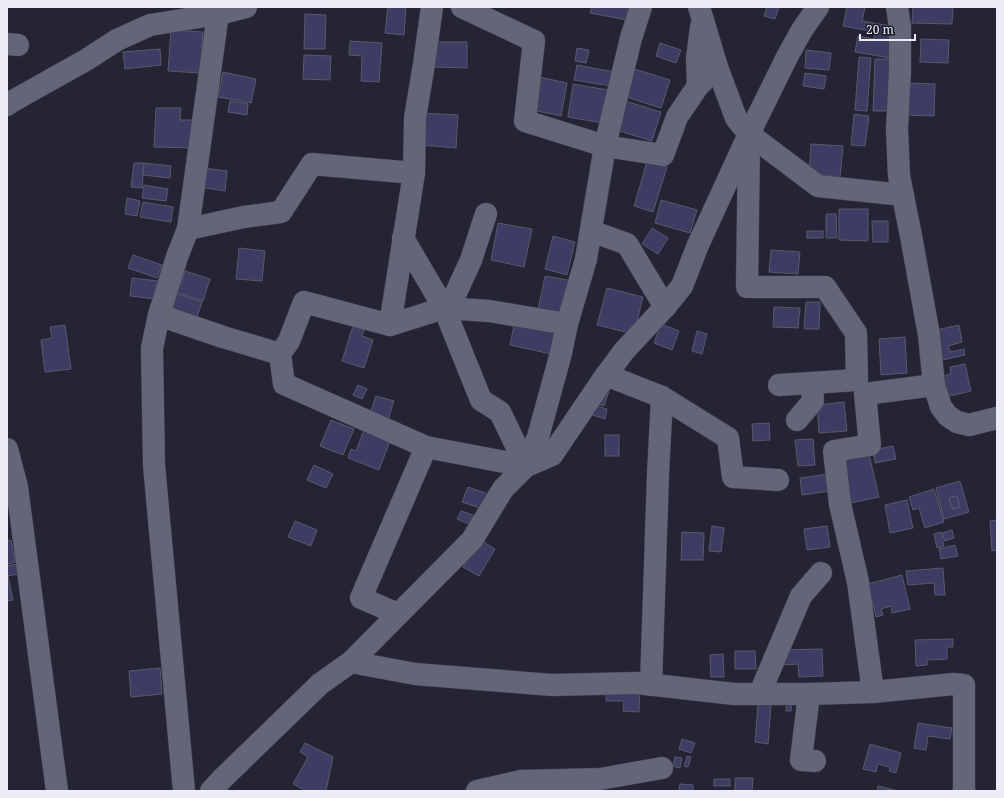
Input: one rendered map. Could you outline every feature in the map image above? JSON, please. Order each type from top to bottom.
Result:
[{"type":"street","points":[[7,105],[86,60],[117,40],[144,28],[219,11],[246,7]]},
{"type":"street","points":[[390,324],[414,173],[415,118],[432,7]]},
{"type":"street","points":[[462,7],[534,41],[525,121],[605,146],[662,155],[677,117],[698,86],[716,67]]},
{"type":"street","points":[[211,791],[320,684],[351,662],[472,540],[504,489],[526,466],[538,437],[561,353],[567,324],[586,259],[605,146],[631,38],[642,7]]},
{"type":"street","points":[[567,324],[489,312],[446,308],[390,324],[304,302],[289,341],[280,354],[284,384],[426,446],[526,466],[552,455],[624,350],[665,307],[682,286],[698,245],[749,134],[788,55],[802,30],[818,7]]},
{"type":"street","points":[[897,7],[900,27],[900,71],[897,129],[899,176],[929,335],[934,385],[941,407],[948,416],[957,422],[969,425],[997,418]]},
{"type":"street","points":[[184,791],[154,465],[152,348],[159,315],[177,257],[188,229],[219,11]]},
{"type":"street","points":[[698,86],[697,59],[701,12]]},
{"type":"street","points":[[701,12],[716,67],[736,118],[749,134],[818,186],[903,195]]},
{"type":"street","points":[[749,134],[747,287],[825,287],[856,333],[861,387],[870,445],[834,451],[840,504],[858,582],[873,692]]},
{"type":"street","points":[[188,229],[244,217],[281,212],[312,164],[414,173]]},
{"type":"street","points":[[446,308],[471,260],[486,214]]},
{"type":"street","points":[[591,231],[627,244],[665,307]]},
{"type":"street","points":[[403,238],[446,308],[481,400],[500,412],[526,466]]},
{"type":"street","points":[[159,315],[223,337],[280,354]]},
{"type":"street","points":[[606,375],[662,397],[728,438],[733,477],[778,480]]},
{"type":"street","points":[[779,385],[812,383],[861,387],[934,385]]},
{"type":"street","points":[[797,420],[813,401],[812,383]]},
{"type":"street","points":[[651,685],[662,397]]},
{"type":"street","points":[[398,614],[360,598],[426,446]]},
{"type":"street","points":[[7,449],[16,487],[57,791]]},
{"type":"street","points":[[760,693],[801,596],[821,573]]},
{"type":"street","points":[[351,662],[415,674],[552,685],[637,684],[734,694],[873,692],[954,684],[964,685],[964,791]]},
{"type":"street","points":[[809,694],[801,760],[815,761]]},
{"type":"street","points":[[477,791],[521,781],[600,779],[662,768]]},
{"type":"building","points":[[388,7],[406,7],[404,35],[385,33]]},
{"type":"building","points":[[592,7],[630,7],[627,20],[590,13]]},
{"type":"building","points":[[767,7],[779,7],[775,19],[764,16]]},
{"type":"building","points":[[847,7],[865,7],[862,21],[897,27],[891,58],[855,52],[858,36],[874,39],[875,32],[843,26]]},
{"type":"building","points":[[913,7],[953,7],[952,24],[912,23]]},
{"type":"building","points":[[305,14],[326,15],[325,49],[304,49]]},
{"type":"building","points":[[171,30],[203,32],[200,73],[168,71]]},
{"type":"building","points":[[921,39],[949,40],[948,63],[920,62]]},
{"type":"building","points":[[350,41],[382,43],[379,82],[361,81],[362,56],[349,55]]},
{"type":"building","points":[[433,42],[467,42],[467,68],[433,67]]},
{"type":"building","points":[[660,43],[681,50],[676,63],[656,56]]},
{"type":"building","points":[[577,48],[589,50],[586,63],[575,61]]},
{"type":"building","points":[[160,49],[161,65],[125,69],[123,52]]},
{"type":"building","points":[[806,50],[831,53],[829,70],[805,68]]},
{"type":"building","points":[[304,55],[331,56],[330,80],[303,79]]},
{"type":"building","points":[[859,57],[871,58],[867,111],[855,110]]},
{"type":"building","points":[[875,59],[892,59],[890,111],[873,111]]},
{"type":"building","points":[[577,65],[614,72],[611,86],[574,80]]},
{"type":"building","points":[[631,68],[670,80],[661,108],[623,96]]},
{"type":"building","points":[[223,72],[256,79],[251,103],[218,97]]},
{"type":"building","points":[[805,73],[826,76],[824,89],[803,86]]},
{"type":"building","points":[[539,77],[567,83],[561,116],[533,110]]},
{"type":"building","points":[[907,83],[935,84],[934,116],[905,115]]},
{"type":"building","points":[[573,84],[608,90],[602,123],[568,117]]},
{"type":"building","points":[[230,101],[248,104],[247,115],[228,112]]},
{"type":"building","points":[[625,101],[661,112],[652,141],[616,130]]},
{"type":"building","points":[[156,108],[181,108],[180,120],[198,120],[197,148],[154,147]]},
{"type":"building","points":[[423,113],[458,115],[456,148],[420,145]]},
{"type":"building","points":[[854,114],[869,116],[865,146],[851,145]]},
{"type":"building","points":[[811,144],[843,146],[840,177],[809,174]]},
{"type":"building","points":[[647,162],[667,167],[653,212],[634,206]]},
{"type":"building","points":[[134,163],[144,163],[142,188],[131,187]]},
{"type":"building","points":[[144,163],[171,166],[170,178],[143,175]]},
{"type":"building","points":[[203,168],[227,171],[225,191],[200,187]]},
{"type":"building","points":[[144,185],[168,189],[166,201],[142,198]]},
{"type":"building","points":[[127,198],[140,201],[137,216],[125,214]]},
{"type":"building","points":[[661,200],[697,210],[690,233],[655,223]]},
{"type":"building","points":[[143,202],[173,207],[171,222],[140,217]]},
{"type":"building","points":[[839,209],[868,209],[868,241],[839,240]]},
{"type":"building","points":[[826,214],[836,214],[837,238],[826,238]]},
{"type":"building","points":[[872,221],[888,221],[888,242],[873,242]]},
{"type":"building","points":[[498,223],[532,229],[524,267],[491,260]]},
{"type":"building","points":[[652,228],[668,238],[658,254],[642,244]]},
{"type":"building","points":[[807,231],[823,231],[823,238],[807,238]]},
{"type":"building","points":[[553,236],[575,242],[567,275],[545,269]]},
{"type":"building","points":[[239,248],[265,251],[262,281],[236,279]]},
{"type":"building","points":[[771,250],[800,252],[798,274],[769,272]]},
{"type":"building","points":[[133,255],[162,265],[157,278],[128,268]]},
{"type":"building","points":[[185,271],[210,279],[203,301],[172,291],[175,283],[181,285]]},
{"type":"building","points":[[545,276],[568,280],[561,319],[537,315]]},
{"type":"building","points":[[132,278],[158,281],[155,299],[130,296]]},
{"type":"building","points":[[607,288],[643,297],[634,334],[597,325]]},
{"type":"building","points":[[171,292],[202,302],[196,320],[165,309]]},
{"type":"building","points":[[806,302],[820,302],[819,329],[804,329]]},
{"type":"building","points":[[774,307],[800,308],[798,328],[773,327]]},
{"type":"building","points":[[661,324],[679,331],[672,350],[654,343]]},
{"type":"building","points":[[65,325],[71,369],[45,372],[41,340],[52,338],[50,327]]},
{"type":"building","points":[[514,325],[555,333],[551,354],[510,345]]},
{"type":"building","points":[[959,325],[962,342],[948,346],[950,352],[964,349],[965,355],[938,361],[932,331]]},
{"type":"building","points":[[353,326],[364,330],[362,336],[373,340],[364,368],[342,361]]},
{"type":"building","points":[[697,331],[707,334],[702,354],[692,351]]},
{"type":"building","points":[[905,337],[907,373],[881,375],[879,339]]},
{"type":"building","points":[[965,364],[971,391],[945,397],[942,382],[945,382],[944,376],[951,374],[950,367]]},
{"type":"building","points":[[358,385],[367,389],[362,399],[353,395]]},
{"type":"building","points":[[599,388],[609,391],[604,406],[594,403]]},
{"type":"building","points":[[376,396],[394,401],[387,423],[369,417]]},
{"type":"building","points":[[844,402],[847,431],[819,433],[817,405]]},
{"type":"building","points":[[591,405],[607,409],[605,419],[589,414]]},
{"type":"building","points":[[331,420],[354,429],[343,455],[320,446]]},
{"type":"building","points":[[769,423],[770,440],[753,441],[752,424]]},
{"type":"building","points":[[364,430],[390,441],[379,470],[348,458],[351,449],[356,451]]},
{"type":"building","points":[[605,435],[619,435],[619,456],[605,456]]},
{"type":"building","points":[[813,439],[815,465],[798,466],[795,440]]},
{"type":"building","points":[[893,446],[896,459],[875,463],[873,450]]},
{"type":"building","points":[[868,450],[879,497],[851,503],[841,456]]},
{"type":"building","points":[[314,465],[333,474],[326,488],[307,480]]},
{"type":"building","points":[[836,473],[838,490],[802,495],[800,478]]},
{"type":"building","points":[[960,481],[969,512],[944,519],[936,488]],"holes":[[[957,496],[960,507],[953,509],[949,498]]]},
{"type":"building","points":[[468,487],[491,495],[486,510],[462,502]]},
{"type":"building","points":[[934,489],[944,522],[925,528],[919,508],[913,510],[909,497]]},
{"type":"building","points":[[957,496],[960,507],[953,509],[949,498]]},
{"type":"building","points":[[907,500],[913,528],[890,533],[885,505]]},
{"type":"building","points":[[461,511],[473,515],[469,524],[457,519]]},
{"type":"building","points":[[997,520],[997,550],[992,551],[990,521]]},
{"type":"building","points":[[295,521],[317,530],[311,546],[288,537]]},
{"type":"building","points":[[712,526],[724,528],[721,552],[709,551]]},
{"type":"building","points":[[827,526],[830,547],[807,550],[804,529]]},
{"type":"building","points":[[952,530],[954,538],[945,541],[942,533]]},
{"type":"building","points":[[682,532],[704,533],[703,560],[681,560]]},
{"type":"building","points":[[941,532],[944,546],[937,548],[934,534]]},
{"type":"building","points":[[11,540],[15,562],[7,564],[7,541]]},
{"type":"building","points":[[480,540],[495,549],[479,576],[463,567]]},
{"type":"building","points":[[955,545],[958,556],[941,559],[939,549]]},
{"type":"building","points":[[17,564],[18,574],[8,576],[13,600],[7,601],[7,566]]},
{"type":"building","points":[[943,568],[945,595],[935,595],[934,583],[908,585],[906,571]]},
{"type":"building","points":[[902,575],[910,609],[892,613],[891,606],[881,609],[883,615],[876,617],[868,584]]},
{"type":"building","points":[[953,639],[953,647],[947,647],[947,659],[927,660],[927,665],[916,666],[915,640]]},
{"type":"building","points":[[822,649],[823,676],[799,677],[798,664],[781,665],[781,650]]},
{"type":"building","points":[[735,651],[755,651],[756,669],[735,669]]},
{"type":"building","points":[[723,654],[724,677],[711,677],[710,655]]},
{"type":"building","points":[[160,668],[162,694],[131,697],[129,671]]},
{"type":"building","points":[[607,682],[640,683],[639,712],[623,711],[624,701],[606,701]]},
{"type":"building","points":[[759,692],[772,693],[768,744],[755,742]]},
{"type":"building","points":[[788,693],[793,693],[791,711],[786,711]]},
{"type":"building","points":[[918,723],[952,728],[950,739],[928,736],[926,750],[914,748]]},
{"type":"building","points":[[682,739],[695,743],[691,753],[679,749]]},
{"type":"building","points":[[305,743],[333,757],[326,791],[306,791],[293,784],[308,757],[300,752]]},
{"type":"building","points":[[870,744],[901,753],[896,773],[889,771],[890,767],[878,764],[876,772],[863,769]]},
{"type":"building","points":[[687,756],[691,757],[688,767],[684,766]]},
{"type":"building","points":[[675,757],[682,758],[680,768],[673,766]]},
{"type":"building","points":[[735,778],[753,778],[752,791],[735,791]]},
{"type":"building","points":[[714,779],[730,779],[730,786],[714,786]]},
{"type":"building","points":[[680,784],[693,785],[693,791],[679,791]]},
{"type":"building","points":[[878,786],[898,791],[877,791]]}]
